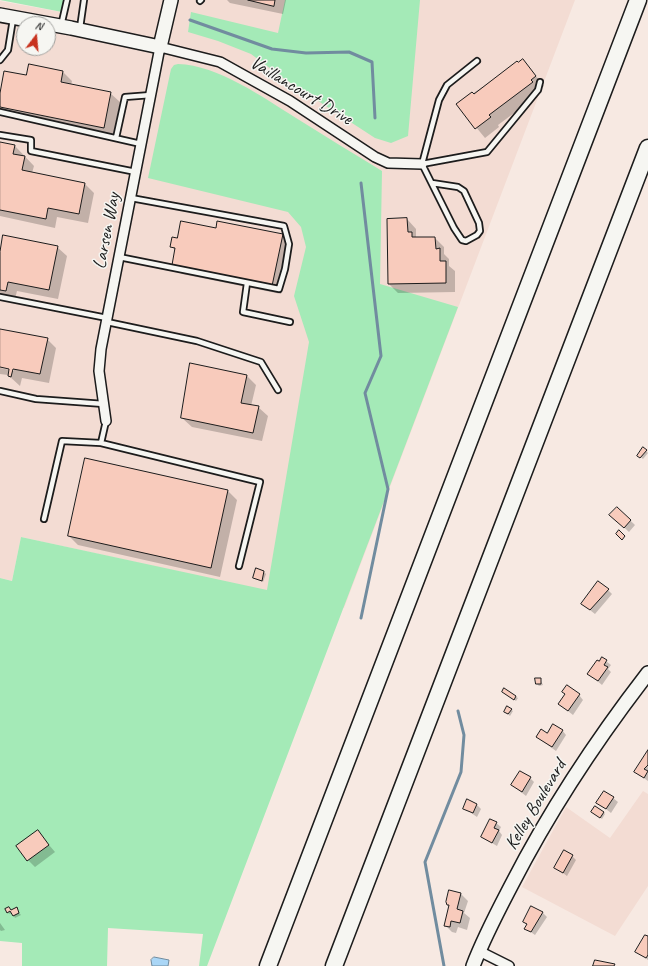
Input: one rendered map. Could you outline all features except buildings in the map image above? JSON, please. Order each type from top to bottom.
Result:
[{"type":"highway","points":[[268,966],[638,0]]},
{"type":"highway","points":[[334,966],[648,148]]},
{"type":"main road","points":[[0,16],[14,17],[61,26],[160,48],[171,0]]},
{"type":"main road","name":"Kelley Boulevard","points":[[473,966],[491,923],[550,814],[648,673]]},
{"type":"street","name":"Larsen Way","points":[[106,421],[99,371],[107,320],[160,48]]},
{"type":"street","name":"Vaillancourt Drive","points":[[160,48],[220,62],[290,101],[374,157],[388,163],[422,164]]},
{"type":"street","points":[[479,952],[509,966]]},
{"type":"lane","points":[[61,26],[67,0]]},
{"type":"lane","points":[[80,30],[84,0]]},
{"type":"lane","points":[[0,60],[8,50],[14,17]]},
{"type":"lane","points":[[432,183],[458,187],[464,191],[479,223],[480,231],[477,235],[466,241],[459,237],[422,164],[439,100],[447,86],[477,61]]},
{"type":"lane","points":[[422,164],[487,152],[538,90],[540,82]]},
{"type":"lane","points":[[116,138],[125,97],[151,95]]},
{"type":"lane","points":[[0,112],[141,144]]},
{"type":"lane","points":[[0,135],[31,140],[31,151],[136,172]]},
{"type":"lane","points":[[119,258],[279,289],[289,244],[284,226],[131,198]]},
{"type":"lane","points":[[247,283],[243,312],[290,322]]},
{"type":"lane","points":[[0,297],[197,341],[261,362],[278,390]]},
{"type":"lane","points":[[0,391],[36,399],[104,404]]},
{"type":"lane","points":[[101,443],[106,421]]},
{"type":"lane","points":[[44,519],[62,441],[101,443],[260,482],[239,566]]},
{"type":"shaded area","points":[[64,0],[575,0],[344,608],[21,537],[12,581],[0,578],[0,1],[61,12]]},
{"type":"shaded area","points":[[643,791],[648,794],[648,886],[615,936],[522,887],[566,807],[610,838]]},
{"type":"green space","points":[[0,0],[64,0],[62,12]]},
{"type":"green space","points":[[285,0],[420,0],[408,136],[391,143],[375,138],[283,78],[251,54],[218,41],[188,32],[191,12],[278,33]]},
{"type":"green space","points":[[178,64],[209,70],[240,84],[382,171],[380,284],[458,307],[207,966],[199,966],[203,934],[108,928],[107,966],[22,966],[22,943],[0,941],[0,578],[12,581],[21,537],[267,590],[309,342],[294,296],[306,247],[301,227],[288,212],[148,178],[171,69],[174,65]]},
{"type":"water","points":[[154,957],[169,960],[168,966],[152,966],[151,960]]},
{"type":"waterway","points":[[190,20],[272,49],[306,53],[349,52],[372,62],[375,118]]},
{"type":"waterway","points":[[361,183],[381,356],[365,393],[388,489],[361,618]]},
{"type":"waterway","points":[[444,966],[425,862],[461,772],[464,735],[458,711]]}]
